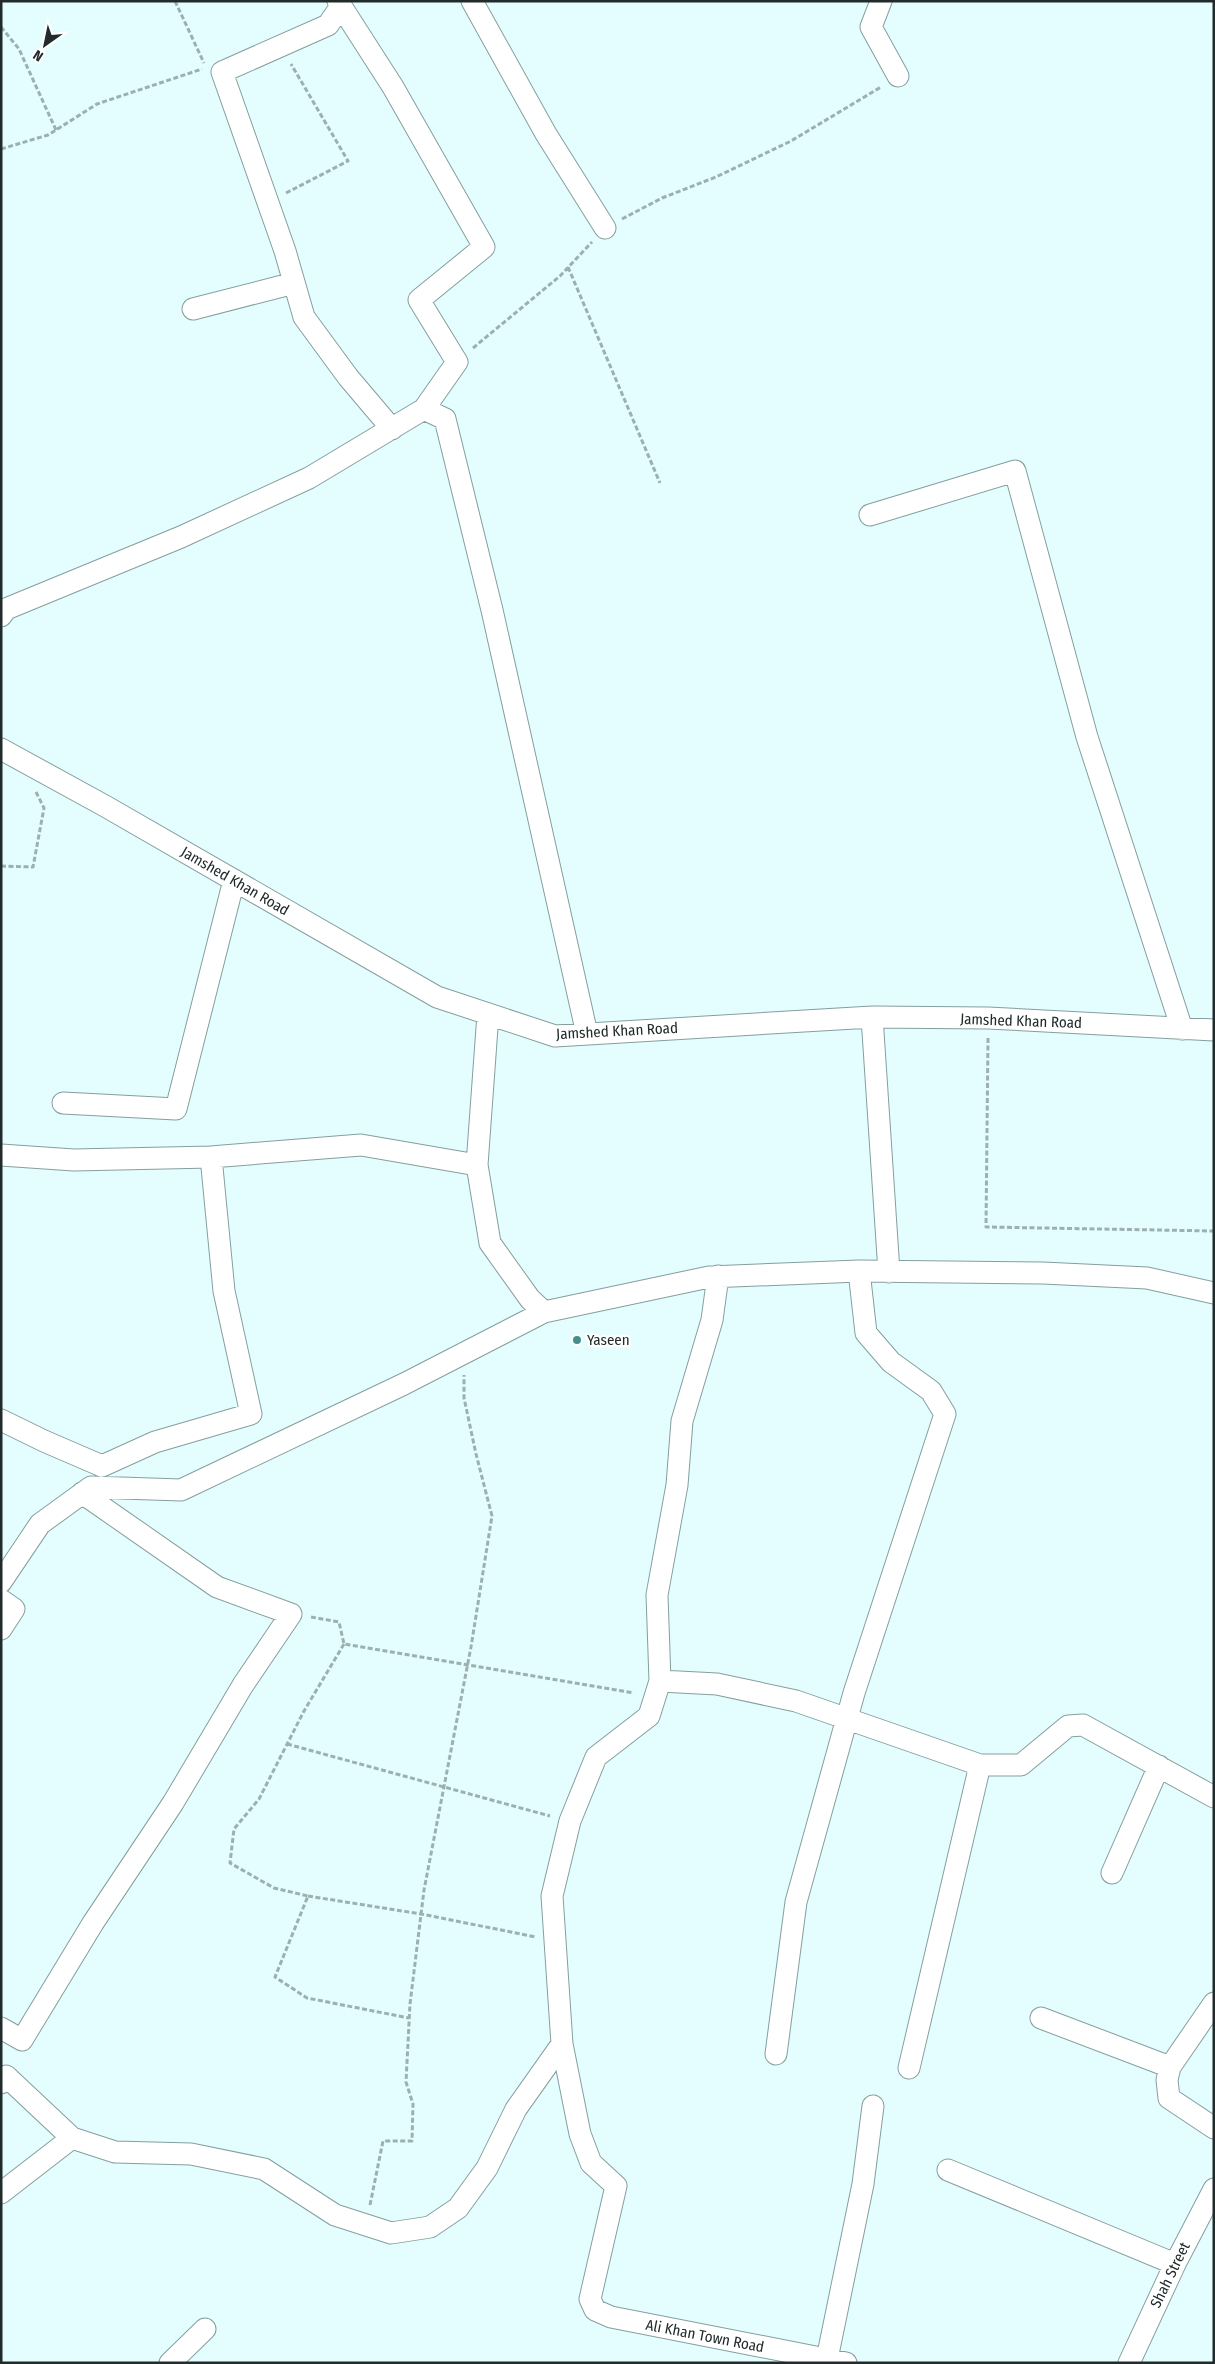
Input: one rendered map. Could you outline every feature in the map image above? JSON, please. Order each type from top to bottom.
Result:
[{"type":"street","points":[[472,1],[546,134],[605,228]]},
{"type":"street","points":[[881,1],[871,27],[898,76]]},
{"type":"street","points":[[1,616],[6,609],[181,537],[309,478],[392,429],[424,409],[457,362],[419,300],[484,247],[393,87],[340,4],[328,26],[222,72],[268,203],[304,317],[348,377],[392,429]]},
{"type":"street","points":[[193,308],[294,283]]},
{"type":"street","points":[[424,409],[445,420],[492,610],[587,1034]]},
{"type":"street","points":[[870,515],[1016,471],[1087,737],[1182,1029]]},
{"type":"street","name":"Jamshed Khan Road","points":[[1,749],[438,997],[555,1036],[872,1017],[988,1018],[1214,1030]]},
{"type":"street","points":[[63,1103],[176,1109],[234,880]]},
{"type":"street","points":[[488,1014],[477,1165],[490,1243],[530,1298],[544,1312]]},
{"type":"street","points":[[872,1017],[888,1272]]},
{"type":"street","points":[[1,1155],[74,1160],[211,1157],[361,1145],[477,1165]]},
{"type":"street","points":[[1,1420],[102,1466],[155,1442],[251,1414],[224,1291],[211,1157]]},
{"type":"street","points":[[776,2054],[796,1902],[880,1610],[945,1414],[931,1391],[891,1362],[866,1333],[859,1271]]},
{"type":"street","points":[[1,1582],[40,1524],[91,1487],[181,1490],[544,1312],[718,1276],[859,1271],[1043,1273],[1147,1278],[1214,1293]]},
{"type":"street","points":[[1,2082],[6,2076],[72,2138],[115,2152],[191,2154],[264,2169],[335,2215],[391,2233],[430,2227],[458,2208],[487,2168],[516,2109],[562,2044],[552,1896],[570,1821],[596,1757],[649,1716],[657,1689],[657,1595],[677,1485],[682,1421],[712,1320],[718,1276]]},
{"type":"street","points":[[1,2028],[22,2040],[94,1923],[173,1803],[243,1685],[292,1614],[218,1587],[82,1493]]},
{"type":"street","points":[[1,1600],[14,1609],[1,1629]]},
{"type":"street","points":[[657,1689],[718,1684],[796,1701],[980,1765],[1021,1765],[1068,1726],[1083,1725],[1214,1797]]},
{"type":"street","points":[[909,2068],[980,1765]]},
{"type":"street","points":[[1112,1873],[1159,1766]]},
{"type":"street","points":[[1214,2004],[1170,2067],[1167,2080],[1169,2098],[1214,2128]]},
{"type":"street","points":[[1041,2018],[1170,2067]]},
{"type":"street","name":"Ali Khan Town Road","points":[[562,2044],[580,2134],[590,2163],[616,2186],[590,2299],[595,2310],[611,2317],[836,2361]]},
{"type":"street","points":[[836,2361],[873,2106]]},
{"type":"street","points":[[1,2194],[72,2138]]},
{"type":"street","points":[[948,2170],[1175,2264]]},
{"type":"street","name":"Shah Street","points":[[1129,2363],[1175,2264],[1214,2189]]},
{"type":"street","points":[[170,2363],[205,2329]]},
{"type":"path","points":[[1,149],[48,136],[97,104],[206,68],[175,1]]},
{"type":"path","points":[[1,27],[19,49],[56,130]]},
{"type":"path","points":[[268,203],[348,161],[281,46]]},
{"type":"path","points":[[457,362],[568,267],[605,228],[662,198],[716,177],[790,141],[898,76]]},
{"type":"path","points":[[568,267],[660,483]]},
{"type":"path","points":[[1,866],[33,867],[44,808],[35,792]]},
{"type":"path","points":[[988,1018],[986,1227],[1214,1231]]},
{"type":"path","points":[[366,2225],[383,2141],[412,2141],[412,2104],[406,2082],[409,2018],[421,1914],[467,1666],[492,1516],[464,1398],[463,1353]]},
{"type":"path","points":[[292,1614],[339,1622],[344,1644],[304,1711],[259,1799],[234,1828],[230,1863],[274,1888],[308,1896],[421,1914],[532,1937],[555,1938]]},
{"type":"path","points":[[344,1644],[467,1666],[657,1689]]},
{"type":"path","points":[[287,1744],[570,1821]]},
{"type":"path","points":[[308,1896],[275,1977],[307,1998],[409,2018]]},
{"type":"place","name":"Yaseen","points":[[577,1340]]}]
